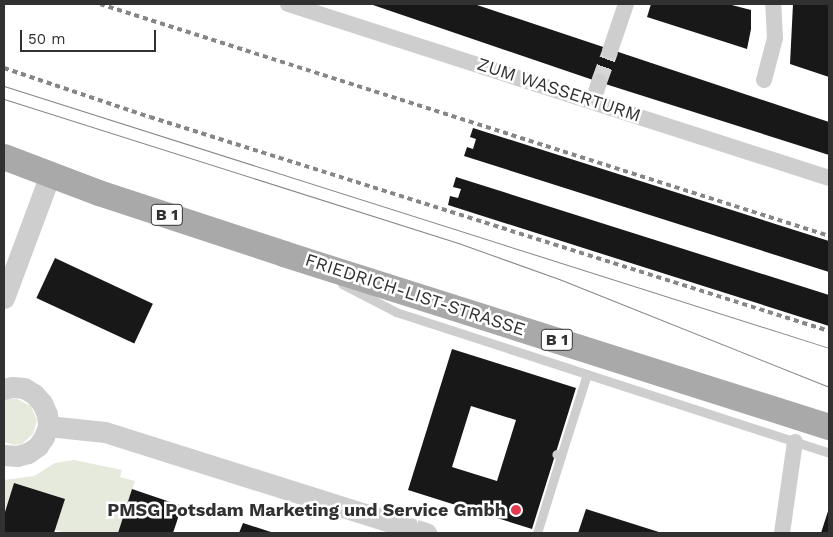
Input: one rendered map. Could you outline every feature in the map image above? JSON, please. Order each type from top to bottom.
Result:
[{"type":"main road","name":"FRIEDRICH-LIST-STRASSE","points":[[4,157],[50,175],[284,254],[829,427]]},
{"type":"street","name":"ZUM WASSERTURM","points":[[288,4],[829,178]]},
{"type":"street","points":[[610,51],[626,4]]},
{"type":"street","points":[[764,80],[774,38],[773,4]]},
{"type":"street","points":[[594,101],[599,82]]},
{"type":"street","points":[[4,298],[50,175]]},
{"type":"street","points":[[4,389],[12,387],[24,388],[34,394],[42,403],[47,414],[48,426],[44,437],[28,453],[17,456],[4,455]]},
{"type":"street","points":[[48,426],[105,432],[426,533]]},
{"type":"street","points":[[782,533],[795,442]]},
{"type":"lane","points":[[284,254],[396,312],[829,452]]},
{"type":"lane","points":[[537,533],[559,455],[587,374]]},
{"type":"shaded area","points":[[17,399],[31,406],[37,420],[33,434],[22,444],[14,445],[4,442],[4,401]]},
{"type":"shaded area","points":[[74,460],[122,470],[120,477],[135,481],[118,533],[66,533],[55,530],[14,483],[4,513],[4,480],[34,476],[55,463]]},
{"type":"building","points":[[370,4],[474,4],[829,122],[829,155],[599,82]]},
{"type":"building","points":[[651,4],[728,4],[751,10],[751,29],[747,49],[647,17]]},
{"type":"building","points":[[793,4],[829,4],[829,77],[790,64]]},
{"type":"building","points":[[473,128],[829,241],[829,272],[464,156],[467,147],[473,149],[476,139],[470,137]]},
{"type":"building","points":[[456,177],[829,295],[829,326],[448,205],[450,196],[458,198],[461,189],[453,187]]},
{"type":"building","points":[[55,258],[153,304],[134,344],[36,298]]},
{"type":"building","points":[[452,349],[576,388],[532,529],[408,490]],"holes":[[[471,406],[516,420],[497,481],[452,467]]]},
{"type":"building","points":[[14,483],[65,499],[54,533],[4,533],[4,515]]},
{"type":"building","points":[[132,489],[182,506],[173,533],[118,533]]},
{"type":"building","points":[[829,508],[829,533],[821,533]]},
{"type":"building","points":[[586,509],[662,533],[578,533]]},
{"type":"building","points":[[243,523],[274,533],[239,533]]},
{"type":"tunnel","points":[[599,82],[610,51]]},
{"type":"tram line","points":[[4,86],[829,348]]},
{"type":"tram line","points":[[4,99],[461,244],[559,279],[829,387]]},
{"type":"railway","points":[[100,4],[829,236]]},
{"type":"railway","points":[[4,68],[150,117],[829,331]]},
{"type":"place","name":"PMSG Potsdam Marketing und Service Gmbh","points":[[516,510]]}]
